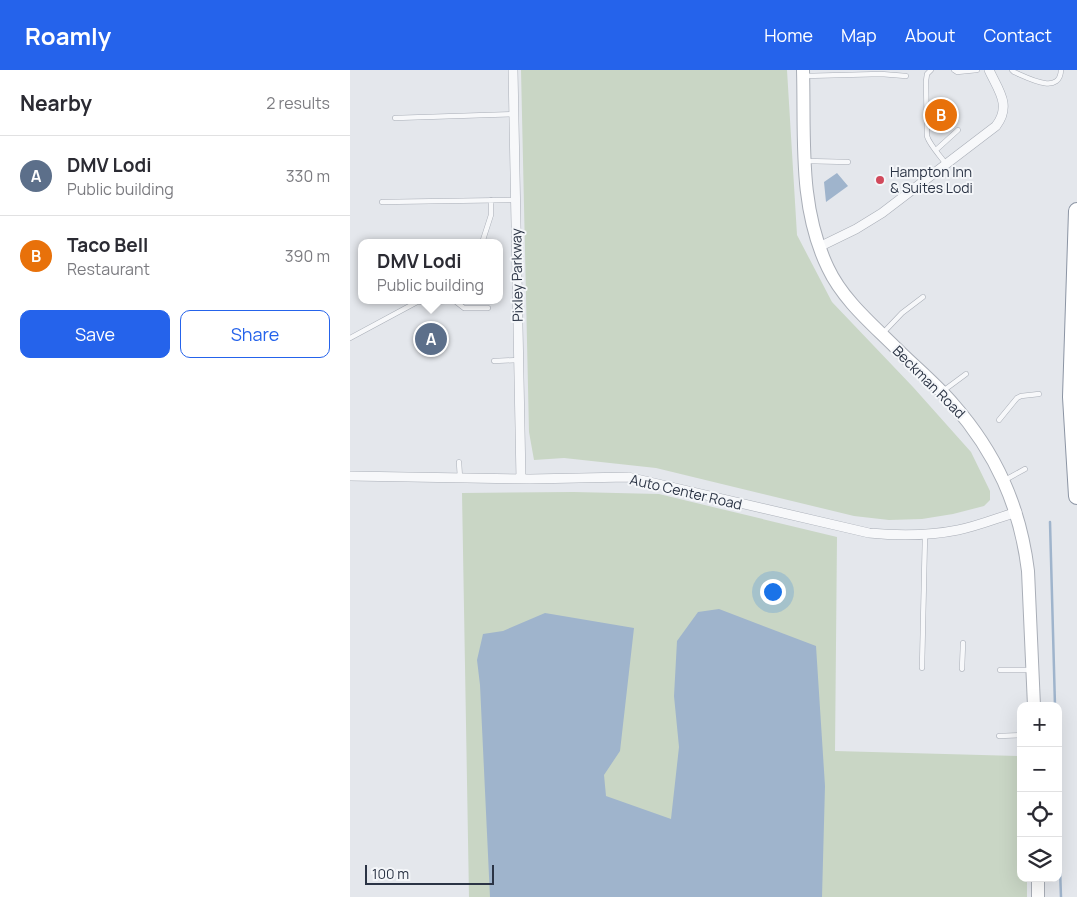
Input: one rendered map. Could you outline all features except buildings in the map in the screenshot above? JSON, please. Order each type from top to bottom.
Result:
[{"type":"highway","points":[[1077,210],[1072,397],[1077,496]]},
{"type":"street","name":"Pixley Parkway","points":[[513,70],[522,479]]},
{"type":"street","points":[[819,247],[856,229],[882,213],[996,126],[1005,110],[989,70]]},
{"type":"street","name":"Beckman Road","points":[[803,73],[805,161],[809,212],[819,247],[828,269],[838,285],[863,316],[941,392],[968,422],[985,445],[1004,481],[1017,512],[1026,549],[1028,571],[1034,702]]},
{"type":"street","name":"Auto Center Road","points":[[350,476],[522,479],[628,477],[869,533],[900,536],[960,530],[1017,512]]},
{"type":"street","points":[[1038,882],[1038,897]]},
{"type":"lane","points":[[931,70],[927,74],[926,81],[927,136],[928,142],[946,164]]},
{"type":"lane","points":[[955,71],[977,70]]},
{"type":"lane","points":[[1012,70],[1042,83],[1052,83],[1057,80],[1061,70]]},
{"type":"lane","points":[[803,73],[881,72],[906,76]]},
{"type":"lane","points":[[395,118],[514,114]]},
{"type":"lane","points":[[936,150],[958,130]]},
{"type":"lane","points":[[805,161],[848,162]]},
{"type":"lane","points":[[483,239],[491,215],[490,200]]},
{"type":"lane","points":[[382,202],[516,200]]},
{"type":"lane","points":[[882,334],[902,312],[923,297]]},
{"type":"lane","points":[[350,338],[413,304]]},
{"type":"lane","points":[[459,304],[464,308],[488,308]]},
{"type":"lane","points":[[494,362],[519,360]]},
{"type":"lane","points":[[941,392],[966,374]]},
{"type":"lane","points":[[999,420],[1017,398],[1039,394]]},
{"type":"lane","points":[[459,462],[460,478]]},
{"type":"lane","points":[[1004,481],[1025,470]]},
{"type":"lane","points":[[922,668],[925,535]]},
{"type":"lane","points":[[962,669],[963,643]]},
{"type":"lane","points":[[1000,670],[1033,670]]},
{"type":"lane","points":[[999,736],[1017,735]]},
{"type":"green space","points":[[521,70],[787,70],[797,235],[832,302],[913,387],[971,452],[990,491],[990,500],[984,506],[953,514],[922,519],[889,520],[854,516],[656,468],[564,458],[534,460],[529,432]]},
{"type":"green space","points":[[574,492],[659,494],[837,537],[835,751],[1017,756],[1017,882],[1027,882],[1027,897],[469,897],[462,493]]},
{"type":"water","points":[[837,173],[848,186],[826,202],[824,182]]},
{"type":"water","points":[[719,609],[816,646],[825,786],[822,897],[490,897],[480,685],[477,660],[483,634],[503,631],[545,613],[634,628],[620,751],[604,775],[606,796],[671,819],[679,747],[674,696],[677,641],[698,612]]},
{"type":"waterway","points":[[1050,522],[1055,702]]},
{"type":"waterway","points":[[1059,837],[1061,897]]},
{"type":"place","name":"Taco Bell","points":[[941,115]]},
{"type":"place","name":"Hampton Inn & Suites Lodi","points":[[880,180]]},
{"type":"place","name":"DMV Lodi","points":[[431,339]]}]
